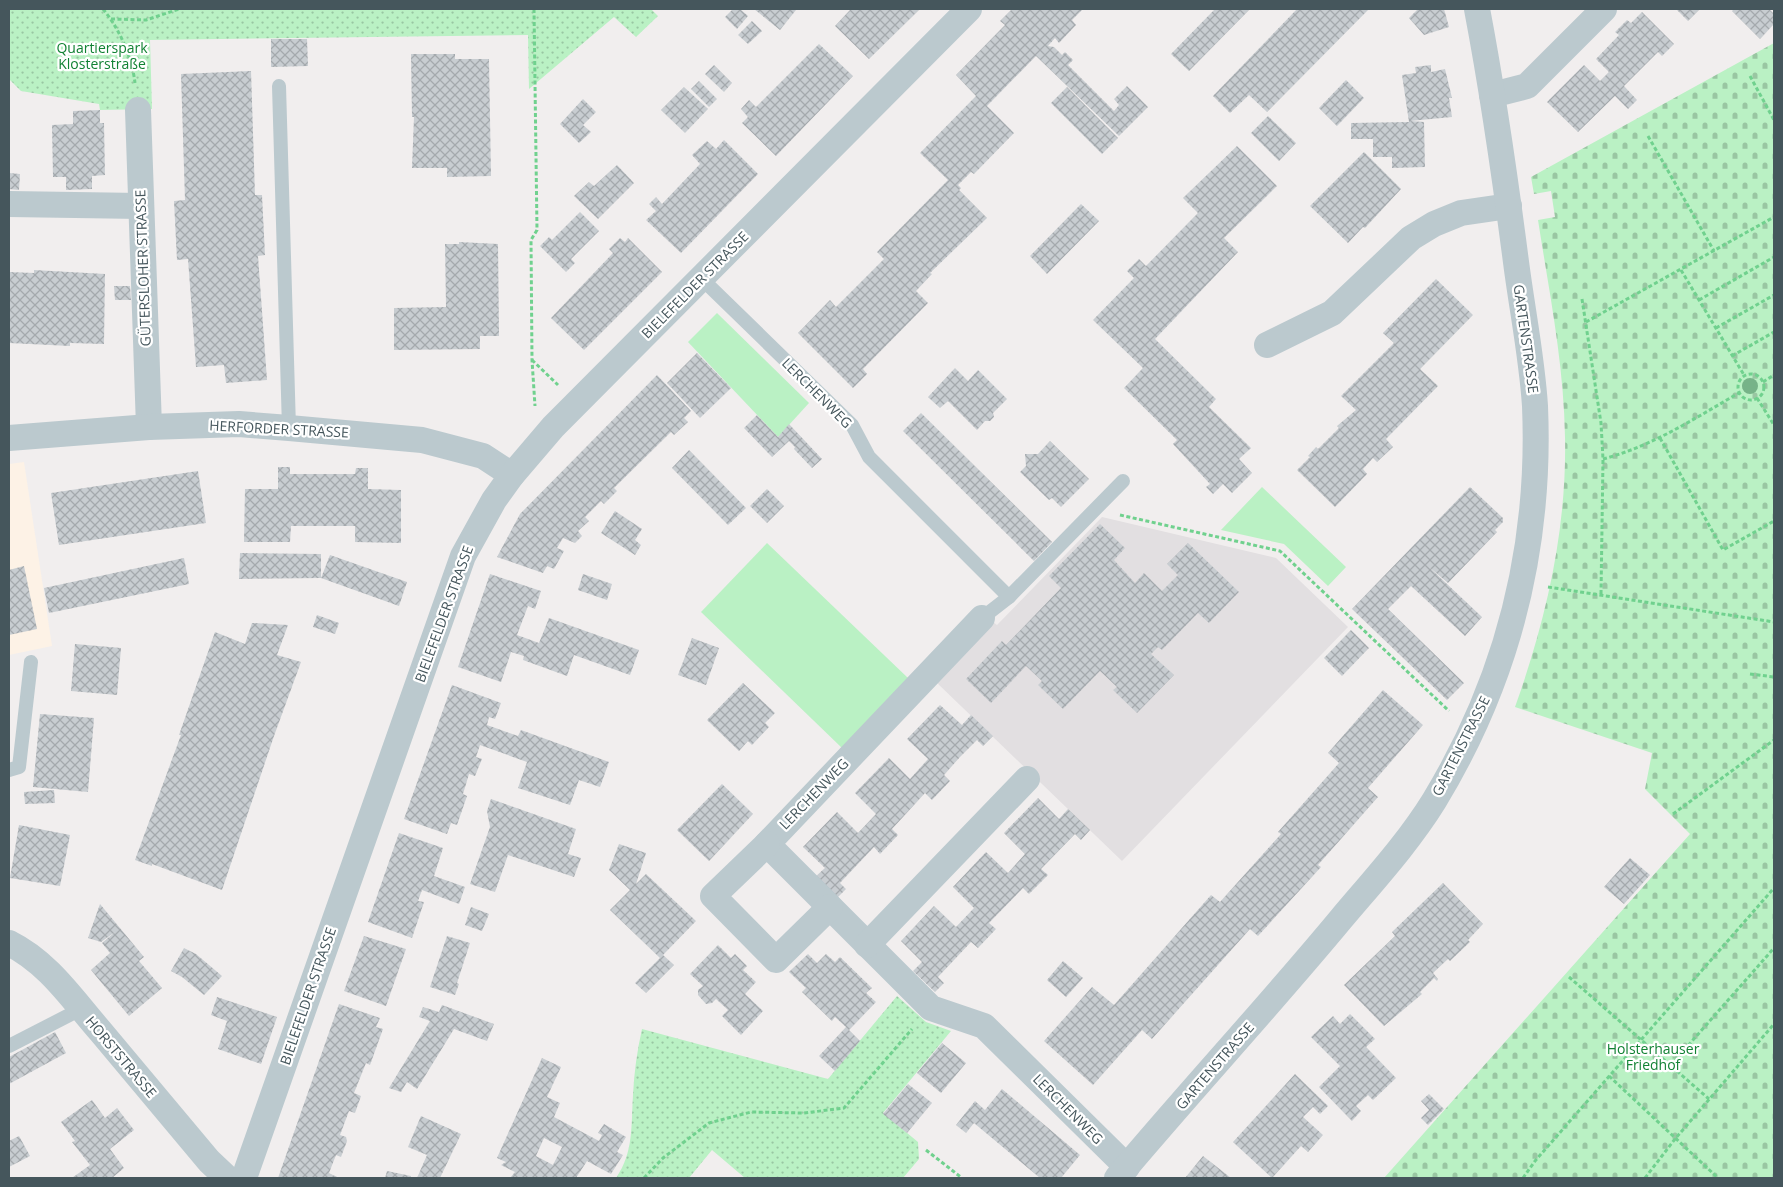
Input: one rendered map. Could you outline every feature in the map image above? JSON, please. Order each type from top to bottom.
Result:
[{"type":"street","name":"BIELEFELDER STRASSE","points":[[244,1178],[463,556],[494,500],[512,475],[576,403],[702,279],[969,9]]},
{"type":"street","name":"GARTENSTRASSE","points":[[1122,1173],[1305,962],[1392,857],[1433,803],[1471,732],[1493,682],[1522,583],[1533,511],[1536,456],[1534,402],[1509,206],[1492,95],[1476,9]]},
{"type":"street","points":[[1492,95],[1528,86],[1604,9]]},
{"type":"street","name":"GÜTERSLOHER STRASSE","points":[[138,110],[149,427]]},
{"type":"street","points":[[9,204],[141,206]]},
{"type":"street","points":[[1267,345],[1332,313],[1411,238],[1434,224],[1461,213],[1509,206]]},
{"type":"street","name":"HERFORDER STRASSE","points":[[9,438],[149,427],[239,424],[422,440],[483,456],[512,475]]},
{"type":"street","name":"LERCHENWEG","points":[[830,906],[776,960],[713,896],[767,844],[982,618]]},
{"type":"street","points":[[867,945],[1027,779]]},
{"type":"street","name":"LERCHENWEG","points":[[767,844],[931,1008],[984,1026],[1122,1173]]},
{"type":"street","name":"HORSTSTRASSE","points":[[9,943],[34,957],[60,981],[81,1009],[209,1161],[227,1178]]},
{"type":"lane","points":[[279,86],[289,428]]},
{"type":"lane","name":"LERCHENWEG","points":[[702,279],[852,425],[869,457],[1009,597]]},
{"type":"lane","name":"LERCHENWEG","points":[[982,618],[1009,597],[1123,481]]},
{"type":"lane","points":[[9,770],[19,768],[31,662]]},
{"type":"lane","points":[[9,1046],[81,1009]]},
{"type":"path","points":[[102,9],[111,19],[133,68],[138,110]]},
{"type":"path","points":[[111,19],[146,20],[179,9]]},
{"type":"path","points":[[534,9],[537,230],[530,240],[533,404],[553,427]]},
{"type":"path","points":[[1750,76],[1774,120]]},
{"type":"path","points":[[1648,136],[1714,251]]},
{"type":"path","points":[[1586,322],[1774,217]]},
{"type":"path","points":[[1699,300],[1774,257]]},
{"type":"path","points":[[1680,270],[1744,376]]},
{"type":"path","points":[[1716,328],[1774,295]]},
{"type":"path","points":[[1582,300],[1601,423],[1603,459],[1601,594]]},
{"type":"path","points":[[1732,356],[1774,332]]},
{"type":"path","points":[[532,360],[576,403]]},
{"type":"path","points":[[1752,373],[1763,382],[1762,394],[1757,398],[1751,400],[1739,393],[1740,380],[1744,376],[1752,373]]},
{"type":"path","points":[[1763,382],[1774,376]]},
{"type":"path","points":[[1603,459],[1626,453],[1660,438],[1739,393]]},
{"type":"path","points":[[1757,398],[1774,425]]},
{"type":"path","points":[[1660,438],[1723,550],[1774,521]]},
{"type":"path","points":[[1098,506],[1109,512],[1280,551],[1471,732]]},
{"type":"path","points":[[1522,583],[1774,622]]},
{"type":"path","points":[[1750,674],[1774,677]]},
{"type":"path","points":[[1673,814],[1774,740]]},
{"type":"path","points":[[1524,1178],[1535,1161],[1774,888]]},
{"type":"path","points":[[1671,1065],[1774,948]]},
{"type":"path","points":[[1569,977],[1709,1099]]},
{"type":"path","points":[[644,1178],[663,1158],[709,1123],[751,1112],[804,1113],[844,1108],[931,1008]]},
{"type":"path","points":[[1644,1178],[1774,1024]]},
{"type":"path","points":[[1609,1076],[1718,1178]]},
{"type":"path","points":[[926,1150],[962,1178]]},
{"type":"shaded area","points":[[24,462],[52,646],[9,655],[9,464]]},
{"type":"shaded area","points":[[1102,517],[1276,558],[1348,627],[1122,861],[935,681],[993,622],[997,625]]},
{"type":"green space","name":"Quartierspark Klosterstraße","points":[[9,9],[651,9],[658,16],[636,37],[614,17],[529,89],[528,35],[150,40],[152,109],[100,110],[99,104],[21,91],[9,79]]},
{"type":"green space","name":"Holsterhauser Friedhof","points":[[1774,43],[1774,1178],[1384,1178],[1690,834],[1645,789],[1652,753],[1515,707],[1545,608],[1558,540],[1565,472],[1562,382],[1538,220],[1555,217],[1551,191],[1534,194],[1531,177]]},
{"type":"green space","points":[[717,313],[809,403],[778,437],[688,342]]},
{"type":"green space","points":[[1262,487],[1346,567],[1328,586],[1284,544],[1221,530]]},
{"type":"green space","points":[[767,543],[908,678],[842,748],[701,612]]},
{"type":"green space","points":[[897,996],[926,1022],[951,1031],[883,1113],[918,1142],[919,1159],[903,1178],[745,1178],[712,1150],[689,1178],[616,1178],[622,1168],[629,1148],[633,1087],[642,1029],[828,1079]]},
{"type":"building","points":[[733,9],[740,9],[748,16],[737,29],[725,17]]},
{"type":"building","points":[[754,9],[794,9],[796,10],[780,30]]},
{"type":"building","points":[[848,9],[920,9],[869,59],[835,26],[850,10]]},
{"type":"building","points":[[1012,9],[1083,9],[1072,20],[1076,25],[1059,43],[1055,38],[1048,46],[1054,47],[1062,55],[1065,52],[1073,60],[1068,65],[1114,111],[1119,105],[1114,99],[1127,86],[1148,107],[1119,136],[1036,56],[987,106],[1014,133],[974,174],[971,172],[958,185],[961,188],[959,190],[987,218],[930,273],[932,274],[916,291],[928,303],[863,369],[867,374],[853,388],[798,333],[830,300],[836,307],[884,259],[877,252],[948,180],[920,153],[976,96],[956,75],[1005,25],[1000,21]]},
{"type":"building","points":[[1215,9],[1250,9],[1189,71],[1171,54]]},
{"type":"building","points":[[1297,9],[1369,9],[1267,112],[1249,95],[1230,113],[1213,96]]},
{"type":"building","points":[[1418,9],[1444,9],[1449,27],[1424,35],[1409,18]]},
{"type":"building","points":[[1676,9],[1700,9],[1688,21]]},
{"type":"building","points":[[1734,9],[1769,9],[1774,14],[1774,24],[1760,39],[1732,11]]},
{"type":"building","points":[[1642,12],[1674,44],[1662,56],[1658,52],[1624,86],[1637,100],[1628,109],[1615,96],[1578,132],[1547,102],[1584,65],[1600,81],[1609,72],[1596,59],[1619,35],[1615,32],[1627,20],[1631,23]]},
{"type":"building","points":[[752,21],[762,31],[748,44],[738,35]]},
{"type":"building","points":[[271,39],[307,39],[308,66],[271,67]]},
{"type":"building","points":[[819,44],[853,76],[776,156],[742,123],[748,117],[741,109],[749,100],[756,107]]},
{"type":"building","points":[[411,54],[455,54],[455,59],[489,59],[491,176],[447,177],[447,168],[412,168],[414,117],[412,117]]},
{"type":"building","points":[[714,65],[732,83],[724,92],[705,74]]},
{"type":"building","points":[[1431,65],[1431,72],[1445,69],[1452,98],[1449,98],[1452,117],[1410,121],[1424,122],[1425,167],[1392,168],[1392,157],[1373,157],[1373,139],[1351,139],[1351,123],[1409,122],[1402,75],[1416,73],[1415,67]]},
{"type":"building","points":[[251,71],[255,195],[262,195],[265,255],[258,256],[267,380],[226,383],[224,365],[196,367],[188,259],[177,260],[174,201],[185,200],[181,74]]},
{"type":"building","points":[[1346,80],[1364,98],[1337,126],[1319,108]]},
{"type":"building","points":[[699,81],[717,99],[709,107],[691,89]]},
{"type":"building","points":[[684,87],[708,109],[685,133],[661,110]]},
{"type":"building","points":[[1067,87],[1118,138],[1102,154],[1051,103]]},
{"type":"building","points":[[583,99],[596,112],[583,125],[591,132],[579,143],[560,124]]},
{"type":"building","points":[[100,110],[100,123],[104,123],[105,175],[92,176],[92,189],[66,190],[66,177],[53,177],[52,125],[73,124],[73,111]]},
{"type":"building","points":[[1268,116],[1296,143],[1279,161],[1251,133]]},
{"type":"building","points":[[724,140],[758,174],[681,253],[646,220],[656,211],[649,204],[656,197],[662,204],[700,164],[692,155],[707,141],[716,149]]},
{"type":"building","points":[[1237,146],[1277,186],[1224,238],[1238,252],[1155,339],[1216,399],[1209,407],[1251,448],[1239,459],[1252,473],[1232,493],[1223,484],[1213,494],[1206,487],[1210,484],[1173,444],[1177,440],[1124,388],[1143,368],[1093,320],[1134,278],[1127,271],[1139,259],[1146,266],[1198,213],[1183,198]]},
{"type":"building","points":[[1364,152],[1401,189],[1365,228],[1363,227],[1348,243],[1310,206]]},
{"type":"building","points":[[617,165],[634,183],[598,219],[574,196],[589,182],[594,186]]},
{"type":"building","points":[[9,173],[20,174],[19,190],[9,189]]},
{"type":"building","points":[[1081,204],[1099,221],[1047,274],[1030,256]]},
{"type":"building","points":[[580,212],[599,231],[571,259],[575,263],[566,272],[540,246],[549,237],[552,240]]},
{"type":"building","points":[[620,238],[625,242],[628,238],[662,272],[584,350],[551,318],[613,253],[609,249]]},
{"type":"building","points":[[459,242],[498,244],[499,336],[480,336],[480,349],[394,350],[394,308],[446,307],[445,244],[459,244]]},
{"type":"building","points":[[34,270],[105,274],[104,344],[70,343],[70,346],[9,343],[9,272],[34,273]]},
{"type":"building","points":[[1436,279],[1473,315],[1420,369],[1438,386],[1386,439],[1393,447],[1377,462],[1373,458],[1363,469],[1367,474],[1335,507],[1297,470],[1310,457],[1308,456],[1316,447],[1318,449],[1339,428],[1337,426],[1356,410],[1341,396],[1394,343],[1383,333]]},
{"type":"building","points":[[114,286],[130,286],[131,300],[115,300]]},
{"type":"building","points":[[697,353],[731,388],[700,418],[667,383]]},
{"type":"building","points":[[955,368],[968,381],[978,370],[1007,399],[993,413],[994,417],[990,421],[985,421],[977,430],[948,401],[940,408],[928,397]]},
{"type":"building","points":[[657,375],[691,411],[684,418],[688,422],[674,435],[671,432],[614,488],[617,491],[604,504],[601,501],[585,517],[589,521],[578,531],[582,536],[575,543],[563,538],[557,548],[564,551],[554,569],[547,566],[543,573],[497,557],[520,514]]},
{"type":"building","points":[[921,413],[1052,542],[1034,561],[903,431]]},
{"type":"building","points":[[757,415],[778,437],[789,424],[822,459],[812,468],[789,441],[772,457],[744,428]]},
{"type":"building","points":[[1050,441],[1089,479],[1061,507],[1052,498],[1049,500],[1020,472],[1026,466],[1025,454],[1038,454]]},
{"type":"building","points":[[689,450],[746,508],[728,525],[672,468]]},
{"type":"building","points":[[278,467],[290,467],[290,474],[355,474],[356,468],[368,468],[368,489],[401,490],[401,543],[355,542],[355,526],[291,526],[290,542],[244,542],[245,489],[278,489]]},
{"type":"building","points":[[198,471],[206,523],[59,545],[51,493]]},
{"type":"building","points":[[1470,487],[1503,518],[1503,522],[1495,530],[1497,532],[1448,583],[1429,567],[1482,617],[1465,636],[1411,586],[1388,609],[1464,683],[1447,700],[1352,609]]},
{"type":"building","points":[[767,489],[784,506],[767,523],[750,506]]},
{"type":"building","points":[[615,511],[642,529],[635,540],[641,545],[635,555],[601,533]]},
{"type":"building","points":[[1100,524],[1125,548],[1114,560],[1135,583],[1144,573],[1162,591],[1178,575],[1167,564],[1188,543],[1239,592],[1209,623],[1198,613],[1162,650],[1158,647],[1151,654],[1174,675],[1137,713],[1113,690],[1117,687],[1100,671],[1063,709],[1038,685],[1042,681],[1026,666],[991,703],[966,679],[1002,641],[1006,645],[1061,588],[1049,576]]},
{"type":"building","points":[[240,553],[321,554],[321,578],[239,579]]},
{"type":"building","points":[[330,555],[407,582],[399,606],[321,578]]},
{"type":"building","points":[[184,558],[189,584],[49,613],[44,588]]},
{"type":"building","points":[[24,566],[37,629],[9,635],[9,570]]},
{"type":"building","points":[[490,574],[541,591],[535,609],[528,606],[517,635],[539,643],[549,618],[639,650],[630,675],[574,655],[567,676],[523,660],[524,656],[511,652],[501,682],[458,667]]},
{"type":"building","points":[[583,574],[612,584],[607,600],[578,590]]},
{"type":"building","points":[[317,615],[339,623],[335,634],[313,627]]},
{"type":"building","points":[[252,623],[288,625],[277,655],[301,662],[222,890],[152,864],[152,866],[135,860],[181,735],[179,735],[215,632],[245,644]]},
{"type":"building","points":[[1351,630],[1369,648],[1342,676],[1324,658]]},
{"type":"building","points":[[692,638],[719,648],[706,685],[678,675]]},
{"type":"building","points":[[75,644],[121,648],[117,695],[71,691]]},
{"type":"building","points":[[743,683],[775,713],[765,723],[769,727],[752,745],[748,741],[739,751],[707,720]]},
{"type":"building","points":[[452,685],[501,703],[495,719],[489,717],[487,725],[518,736],[521,730],[609,762],[600,787],[579,780],[570,805],[518,788],[527,762],[480,745],[476,757],[482,759],[475,776],[469,774],[463,794],[467,796],[457,825],[451,823],[447,834],[404,819]]},
{"type":"building","points":[[1383,690],[1423,725],[1368,788],[1378,797],[1318,865],[1321,867],[1258,936],[1250,929],[1152,1039],[1142,1030],[1093,1085],[1044,1041],[1092,987],[1114,1005],[1211,895],[1220,902],[1281,834],[1278,832],[1339,763],[1328,753]]},
{"type":"building","points":[[940,705],[962,725],[971,715],[993,736],[983,746],[977,740],[960,757],[944,775],[950,781],[932,800],[925,793],[892,829],[898,835],[880,854],[874,847],[840,883],[846,889],[837,898],[815,877],[825,868],[803,847],[837,812],[858,833],[876,814],[855,793],[889,758],[910,779],[928,759],[907,739]]},
{"type":"building","points":[[40,714],[94,718],[88,792],[33,787]]},
{"type":"building","points":[[722,784],[753,814],[709,861],[677,830]]},
{"type":"building","points":[[54,790],[55,803],[25,804],[24,792]]},
{"type":"building","points":[[1038,798],[1059,819],[1068,809],[1090,830],[1081,840],[1075,834],[1041,869],[1048,875],[1029,894],[1023,888],[989,923],[996,929],[978,948],[971,942],[938,977],[944,983],[935,992],[913,971],[922,962],[901,941],[934,906],[956,927],[974,908],[953,887],[986,852],[1008,873],[1025,854],[1004,833]]},
{"type":"building","points":[[491,799],[576,829],[568,854],[581,858],[574,877],[508,855],[495,892],[470,884],[490,827],[487,811]]},
{"type":"building","points":[[19,825],[70,835],[60,886],[10,878]]},
{"type":"building","points":[[399,833],[443,848],[434,876],[465,887],[459,904],[422,890],[418,901],[424,902],[412,938],[368,922]]},
{"type":"building","points":[[619,844],[646,853],[636,884],[646,874],[696,921],[663,955],[674,965],[646,993],[635,983],[660,958],[610,910],[630,890],[609,870]]},
{"type":"building","points":[[1630,858],[1650,875],[1624,904],[1604,887]]},
{"type":"building","points":[[1443,883],[1483,924],[1468,940],[1470,942],[1450,961],[1448,959],[1433,973],[1438,979],[1437,981],[1434,978],[1420,992],[1422,994],[1384,1026],[1344,985],[1395,936],[1392,932]]},
{"type":"building","points":[[100,904],[144,957],[139,961],[162,988],[129,1016],[91,970],[110,953],[102,943],[115,932],[101,942],[88,938]]},
{"type":"building","points":[[471,907],[489,914],[482,931],[465,925]]},
{"type":"building","points":[[364,936],[406,949],[386,1006],[344,991]]},
{"type":"building","points":[[447,936],[470,943],[455,995],[430,987]]},
{"type":"building","points":[[718,945],[731,958],[735,954],[747,966],[743,970],[756,982],[745,994],[763,1011],[741,1035],[722,1016],[728,1010],[716,999],[712,1003],[706,1004],[698,995],[698,990],[703,986],[690,974]]},
{"type":"building","points":[[184,948],[196,954],[222,976],[204,995],[182,977],[171,971]]},
{"type":"building","points":[[808,954],[817,963],[826,954],[835,962],[840,957],[872,988],[866,993],[876,1002],[849,1030],[860,1041],[835,1071],[819,1056],[846,1027],[835,1017],[832,1021],[802,992],[806,988],[789,972]]},
{"type":"building","points":[[1063,961],[1083,978],[1066,997],[1047,980]]},
{"type":"building","points":[[217,997],[277,1017],[261,1064],[218,1049],[227,1021],[211,1015]]},
{"type":"building","points":[[339,1004],[380,1018],[376,1027],[383,1029],[370,1065],[366,1063],[354,1093],[361,1096],[355,1113],[349,1111],[340,1135],[346,1137],[347,1141],[341,1157],[336,1155],[329,1173],[339,1178],[278,1178]]},
{"type":"building","points":[[442,1005],[494,1024],[487,1041],[454,1029],[417,1089],[407,1082],[401,1092],[389,1088],[430,1021],[419,1017],[423,1007],[439,1012]]},
{"type":"building","points":[[1350,1014],[1375,1039],[1366,1047],[1396,1078],[1373,1100],[1368,1095],[1356,1106],[1361,1111],[1352,1121],[1319,1087],[1340,1066],[1311,1037],[1333,1016],[1340,1024]]},
{"type":"building","points":[[55,1032],[66,1053],[9,1084],[9,1057]]},
{"type":"building","points":[[942,1043],[966,1063],[941,1093],[917,1073]]},
{"type":"building","points":[[542,1058],[561,1067],[547,1097],[560,1103],[554,1117],[599,1141],[602,1135],[598,1133],[604,1124],[626,1137],[617,1152],[623,1155],[611,1174],[587,1161],[576,1178],[510,1178],[515,1172],[501,1165],[506,1162],[497,1158]],"holes":[[[544,1138],[562,1147],[553,1165],[536,1156]]]},
{"type":"building","points":[[1295,1074],[1328,1106],[1320,1114],[1313,1107],[1303,1117],[1323,1135],[1308,1152],[1301,1146],[1272,1178],[1233,1142]]},
{"type":"building","points":[[908,1084],[932,1103],[907,1133],[883,1114]]},
{"type":"building","points":[[1002,1089],[1080,1155],[1061,1178],[1040,1178],[974,1123],[966,1133],[956,1125],[975,1101],[985,1110]]},
{"type":"building","points":[[1429,1094],[1444,1109],[1428,1125],[1421,1118],[1429,1110],[1421,1101]]},
{"type":"building","points":[[92,1100],[105,1118],[117,1108],[134,1130],[110,1149],[124,1168],[112,1178],[72,1178],[90,1165],[72,1142],[75,1141],[61,1122]]},
{"type":"building","points":[[421,1116],[461,1134],[440,1178],[417,1178],[427,1155],[408,1147]]},
{"type":"building","points":[[19,1136],[30,1156],[9,1167],[9,1141]]},
{"type":"building","points":[[1203,1156],[1231,1178],[1185,1178]]},
{"type":"building","points":[[387,1171],[411,1176],[411,1178],[385,1178]]}]
